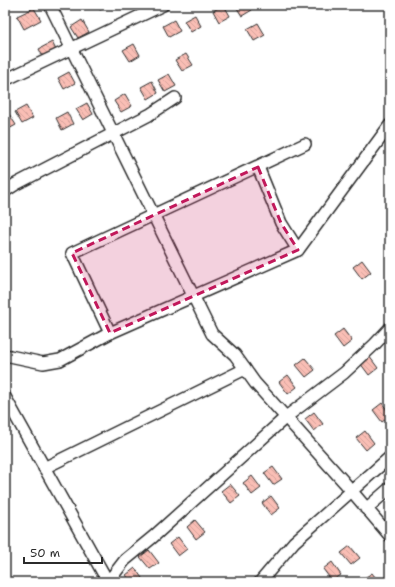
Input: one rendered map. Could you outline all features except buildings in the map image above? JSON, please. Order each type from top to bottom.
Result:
[{"type":"street","points":[[50,5],[112,134],[212,334],[235,355],[255,383],[390,536]]},
{"type":"street","points":[[5,80],[164,5]]},
{"type":"street","points":[[5,191],[149,115],[175,98]]},
{"type":"street","points":[[5,356],[43,363],[60,360],[110,333],[298,250],[390,125]]},
{"type":"street","points":[[110,333],[72,253],[305,144]]},
{"type":"street","points":[[258,167],[281,223],[298,250]]},
{"type":"street","points":[[5,397],[108,582],[125,560],[286,417],[344,373],[390,328]]},
{"type":"street","points":[[44,468],[245,369]]},
{"type":"street","points":[[260,582],[294,542],[390,456]]},
{"type":"street","points":[[366,509],[390,488]]},
{"type":"highlighted area","points":[[258,167],[281,223],[298,250],[110,333],[72,253]]}]
